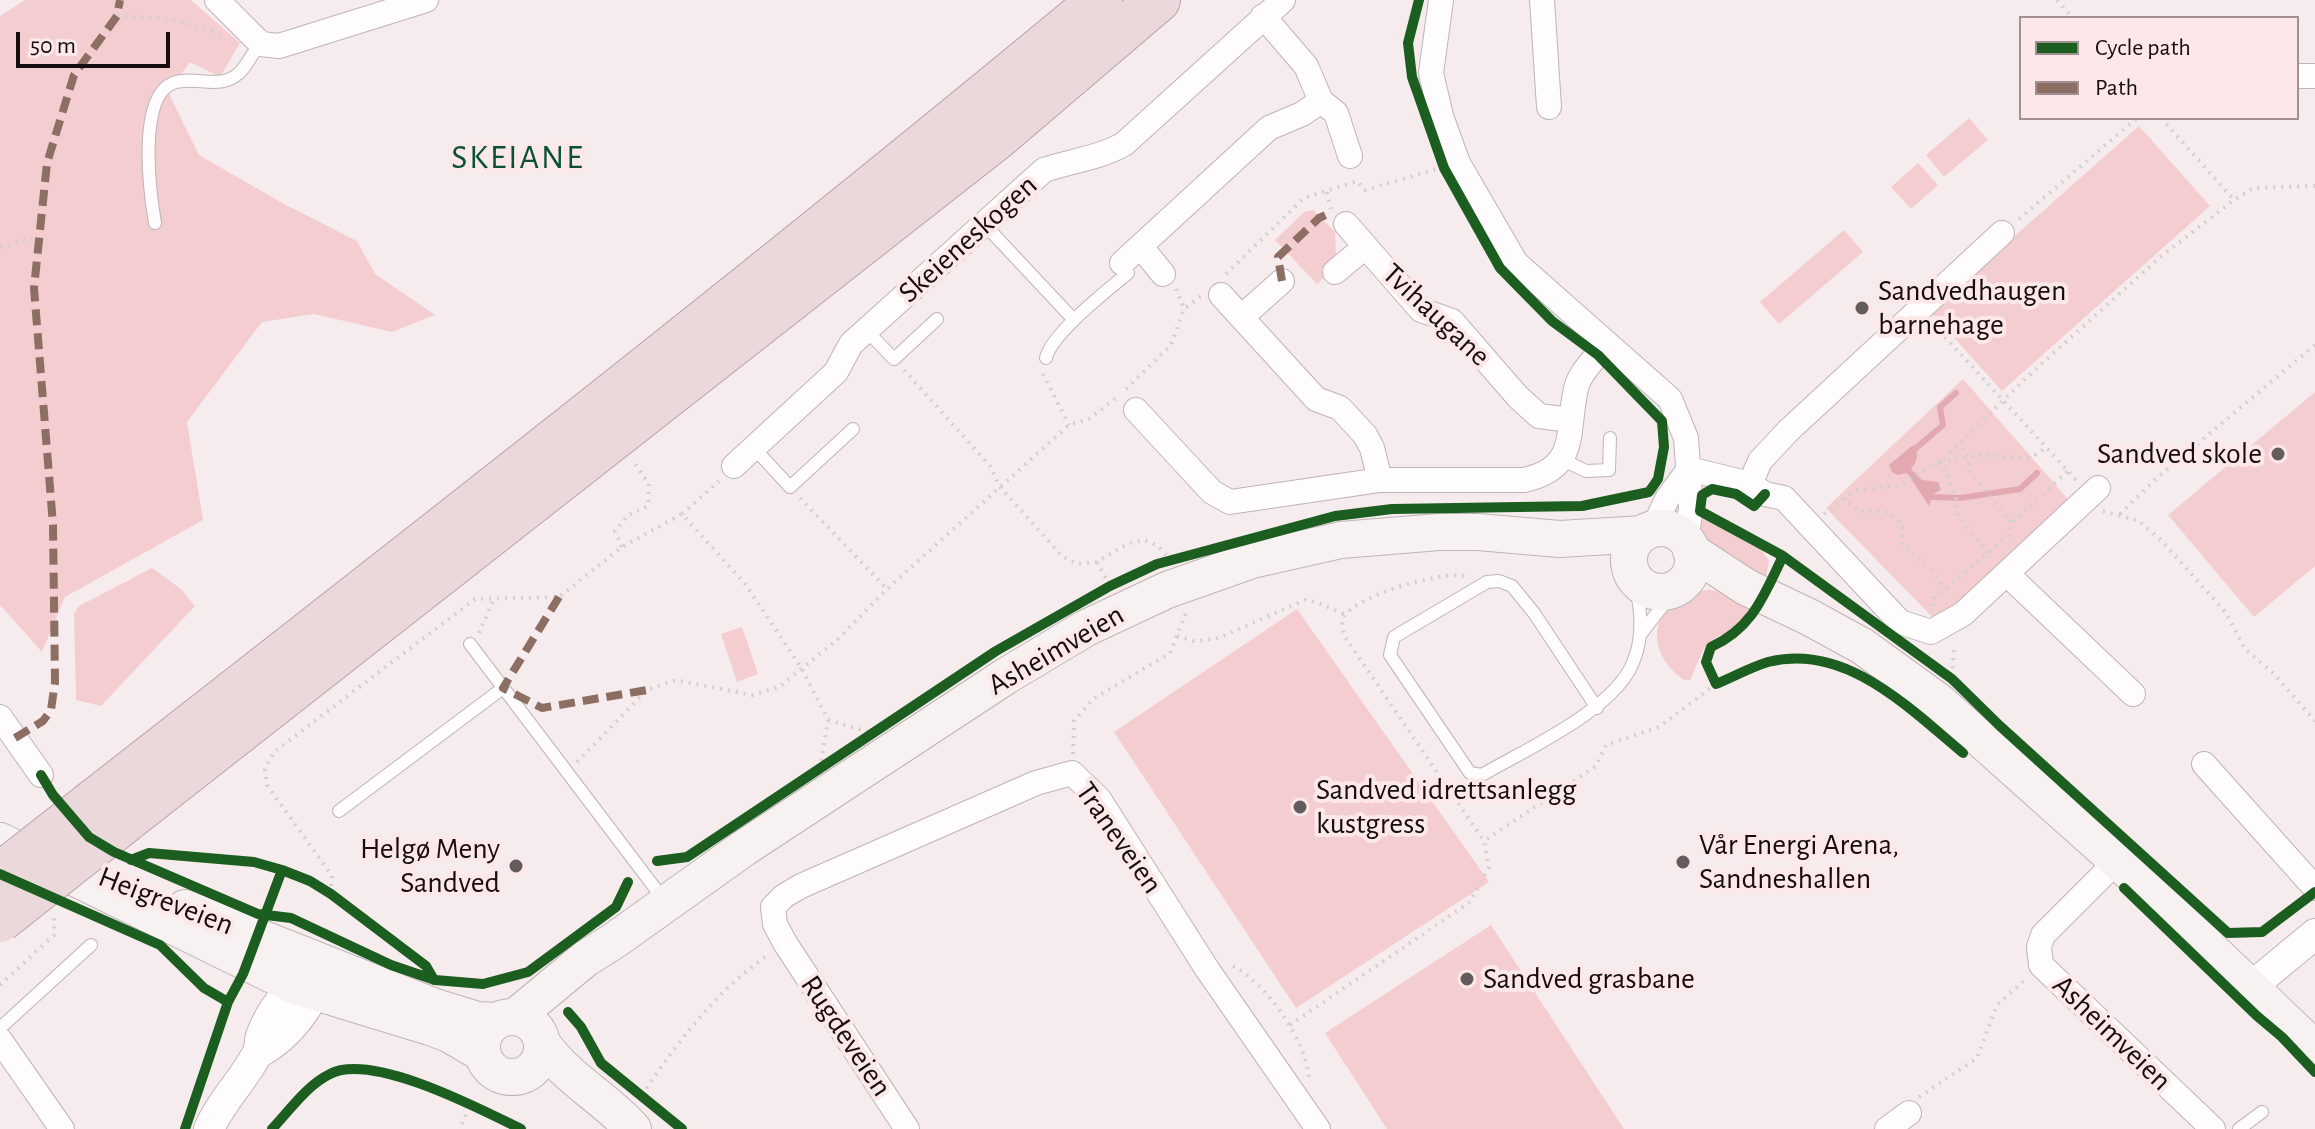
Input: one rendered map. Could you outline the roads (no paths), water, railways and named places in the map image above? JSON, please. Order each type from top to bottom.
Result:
[{"type":"highway","points":[[0,920],[109,811],[592,411],[1100,0]]},
{"type":"highway","points":[[5,854],[109,811],[995,139],[1158,0]]},
{"type":"main road","points":[[1685,565],[1659,592],[1648,589],[1639,583],[1632,571],[1632,547],[1648,531],[1668,529],[1685,565],[1746,587],[1809,617],[1862,646],[1901,673],[1996,750],[2116,859],[2315,1049]]},
{"type":"main road","name":"Asheimveien","points":[[523,1029],[585,959],[666,903],[1016,670],[1086,628],[1167,590],[1252,560],[1341,540],[1393,534],[1478,532],[1560,539],[1648,531]]},
{"type":"main road","name":"Asheimveien","points":[[1560,539],[1610,558],[1632,571]]},
{"type":"main road","name":"Heigreveien","points":[[5,854],[311,981],[449,1034],[483,1054]]},
{"type":"main road","name":"Heigreveien","points":[[311,981],[523,1029]]},
{"type":"main road","points":[[523,1029],[484,1035],[483,1054],[486,1062],[499,1074],[525,1075],[544,1080],[603,1117],[639,1120]]},
{"type":"main road","points":[[523,1029],[538,1063],[525,1075]]},
{"type":"main road","points":[[523,1029],[555,1061],[615,1109],[639,1120]]},
{"type":"street","points":[[217,0],[258,46],[297,43],[426,0]]},
{"type":"street","name":"Skeieneskogen","points":[[734,466],[836,372],[851,344],[1044,170],[1103,155],[1124,144],[1283,0]]},
{"type":"street","points":[[1441,0],[1431,73],[1441,116],[1458,163],[1516,263],[1670,399],[1686,438],[1689,469],[1691,508],[1685,565]]},
{"type":"street","points":[[1542,0],[1549,107]]},
{"type":"street","points":[[1263,16],[1306,66],[1321,101],[1336,113],[1350,156]]},
{"type":"street","points":[[1125,268],[1141,247],[1269,128],[1302,114],[1321,101]]},
{"type":"street","name":"Tvihaugane","points":[[1346,224],[1421,310],[1452,321],[1518,397],[1539,416],[1571,420]]},
{"type":"street","points":[[1750,484],[1760,461],[1788,431],[2002,233]]},
{"type":"street","points":[[1141,247],[1163,274]]},
{"type":"street","points":[[1335,272],[1365,247]]},
{"type":"street","points":[[1243,316],[1282,281]]},
{"type":"street","points":[[1214,291],[1243,316],[1316,399],[1340,408],[1365,435],[1372,448],[1380,480]]},
{"type":"street","points":[[1136,410],[1212,492],[1230,502],[1380,480],[1524,480],[1541,476],[1563,460],[1578,381],[1606,344]]},
{"type":"street","points":[[1689,469],[1750,484],[1765,494],[1784,498],[1900,622],[1931,632],[1963,614],[2090,496]]},
{"type":"street","points":[[1648,531],[1689,469]]},
{"type":"street","points":[[2008,575],[2133,694]]},
{"type":"street","points":[[0,717],[41,775]]},
{"type":"street","points":[[2204,764],[2315,888]]},
{"type":"street","name":"Traneveien","points":[[785,943],[775,924],[773,907],[792,891],[1036,783],[1072,773],[1099,799],[1207,969],[1318,1129]]},
{"type":"street","name":"Asheimveien","points":[[2116,859],[2043,935],[2039,947],[2041,965],[2213,1129]]},
{"type":"street","points":[[2251,987],[2315,934]]},
{"type":"street","name":"Rugdeveien","points":[[785,943],[907,1129]]},
{"type":"street","points":[[209,1129],[218,1109],[258,1053],[262,1035],[279,1001],[311,981]]},
{"type":"street","points":[[0,1040],[62,1129]]},
{"type":"street","points":[[1887,1129],[1912,1117]]},
{"type":"lane","points":[[155,223],[147,164],[153,116],[160,95],[165,87],[179,81],[211,83],[232,78],[258,46]]},
{"type":"lane","points":[[985,225],[1074,320]]},
{"type":"lane","points":[[1046,358],[1048,349],[1125,268]]},
{"type":"lane","points":[[866,330],[894,359],[937,319]]},
{"type":"lane","points":[[754,448],[790,487],[853,429]]},
{"type":"lane","points":[[1563,460],[1586,471],[1609,470],[1610,438]]},
{"type":"lane","points":[[1640,635],[1685,565]]},
{"type":"lane","points":[[1597,708],[1534,613],[1512,586],[1499,581],[1487,582],[1394,637],[1390,655],[1470,773],[1482,775],[1597,708],[1624,679],[1634,661],[1640,635],[1639,600],[1632,571]]},
{"type":"lane","points":[[470,644],[666,903]]},
{"type":"lane","points":[[339,811],[503,688]]},
{"type":"lane","points":[[0,1028],[91,945]]},
{"type":"lane","points":[[2239,1129],[2262,1112]]},
{"type":"waterway","points":[[1915,449],[1943,425],[1940,407],[1956,393]]},
{"type":"waterway","points":[[1932,497],[1960,498],[2020,489],[2037,473]]},
{"type":"place","name":"Sandvedhaugen barnehage","points":[[1862,308]]},
{"type":"place","name":"Sandved skole","points":[[2278,454]]},
{"type":"place","name":"Sandved idrettsanlegg kustgress","points":[[1300,807]]},
{"type":"place","name":"Vår Energi Arena, Sandneshallen","points":[[1683,862]]},
{"type":"place","name":"Helgø Meny Sandved","points":[[516,866]]},
{"type":"place","name":"Sandved grasbane","points":[[1467,979]]},
{"type":"district","name":"SKEIANE","points":[[518,158]]}]
